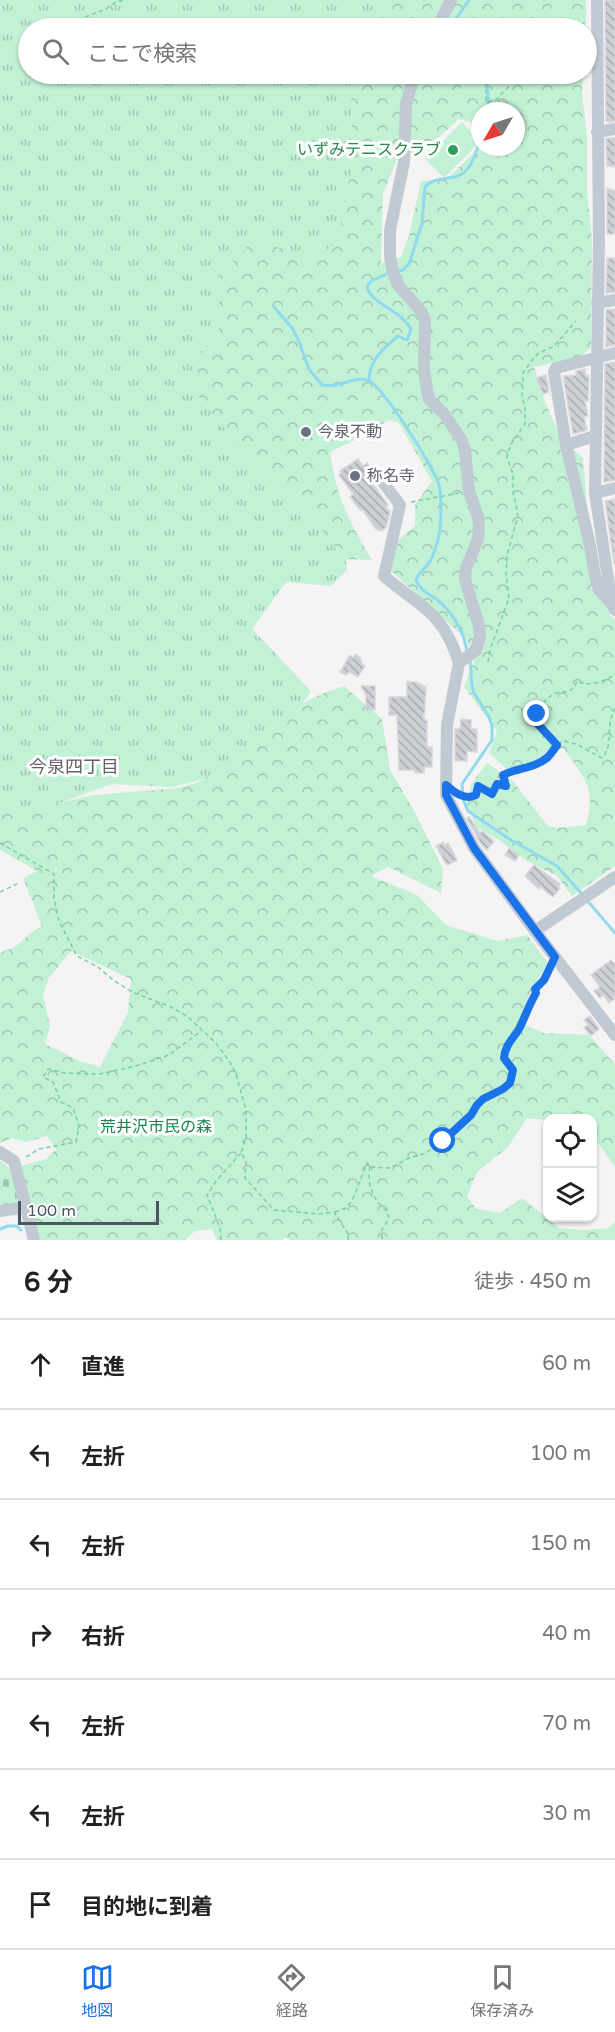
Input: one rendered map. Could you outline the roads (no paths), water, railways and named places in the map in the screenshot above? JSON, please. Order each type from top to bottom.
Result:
[{"type":"street","points":[[442,18],[451,0]]},
{"type":"street","points":[[597,0],[599,243],[595,493],[614,607]]},
{"type":"street","points":[[412,84],[406,104],[404,162],[390,231],[390,257],[398,285],[421,311],[425,320],[424,370],[429,399],[445,415],[461,439],[467,458],[469,491],[479,528],[475,549],[466,568],[465,579],[480,637],[476,650],[459,663]]},
{"type":"street","points":[[597,132],[615,129]]},
{"type":"street","points":[[597,303],[615,300]]},
{"type":"street","points":[[614,607],[599,590],[594,576],[590,545],[567,445],[554,372],[556,368],[615,353]]},
{"type":"street","points":[[567,445],[596,436]]},
{"type":"street","points":[[379,477],[400,505],[384,576],[432,612],[441,622],[452,642],[459,663],[447,725],[446,795],[474,848],[615,1035]]},
{"type":"street","points":[[595,493],[615,488]]},
{"type":"street","points":[[535,931],[615,877]]},
{"type":"street","points":[[0,1152],[14,1161],[34,1240]]},
{"type":"street","points":[[0,1211],[25,1207]]},
{"type":"waterway","points":[[457,18],[469,0]]},
{"type":"waterway","points":[[487,84],[488,102]]},
{"type":"waterway","points":[[396,271],[403,270],[409,264],[422,223],[425,187],[435,180],[463,173],[475,156]]},
{"type":"waterway","points":[[369,380],[372,366],[378,355],[398,336],[407,340],[411,329],[406,322],[374,298],[367,287],[371,281],[389,273]]},
{"type":"waterway","points":[[274,307],[292,328],[309,369],[322,385],[334,385],[359,379],[367,380],[374,385],[395,410],[428,462],[440,490],[440,531],[432,558],[416,579],[421,588],[451,615],[461,632],[467,651]]},
{"type":"waterway","points":[[470,660],[472,686],[489,717],[492,726],[492,740],[462,784],[463,799],[468,811],[511,840],[557,866],[582,894]]},
{"type":"waterway","points":[[586,899],[615,933]]},
{"type":"waterway","points":[[0,1229],[17,1226],[21,1230]]},
{"type":"place","name":"いずみテニスクラブ","points":[[453,150]]},
{"type":"place","name":"今泉不動","points":[[306,432]]},
{"type":"place","name":"称名寺","points":[[355,476]]},
{"type":"district","name":"今泉四丁目","points":[[74,767]]},
{"type":"park label","name":"荒井沢市民の森","points":[[156,1127]]}]
